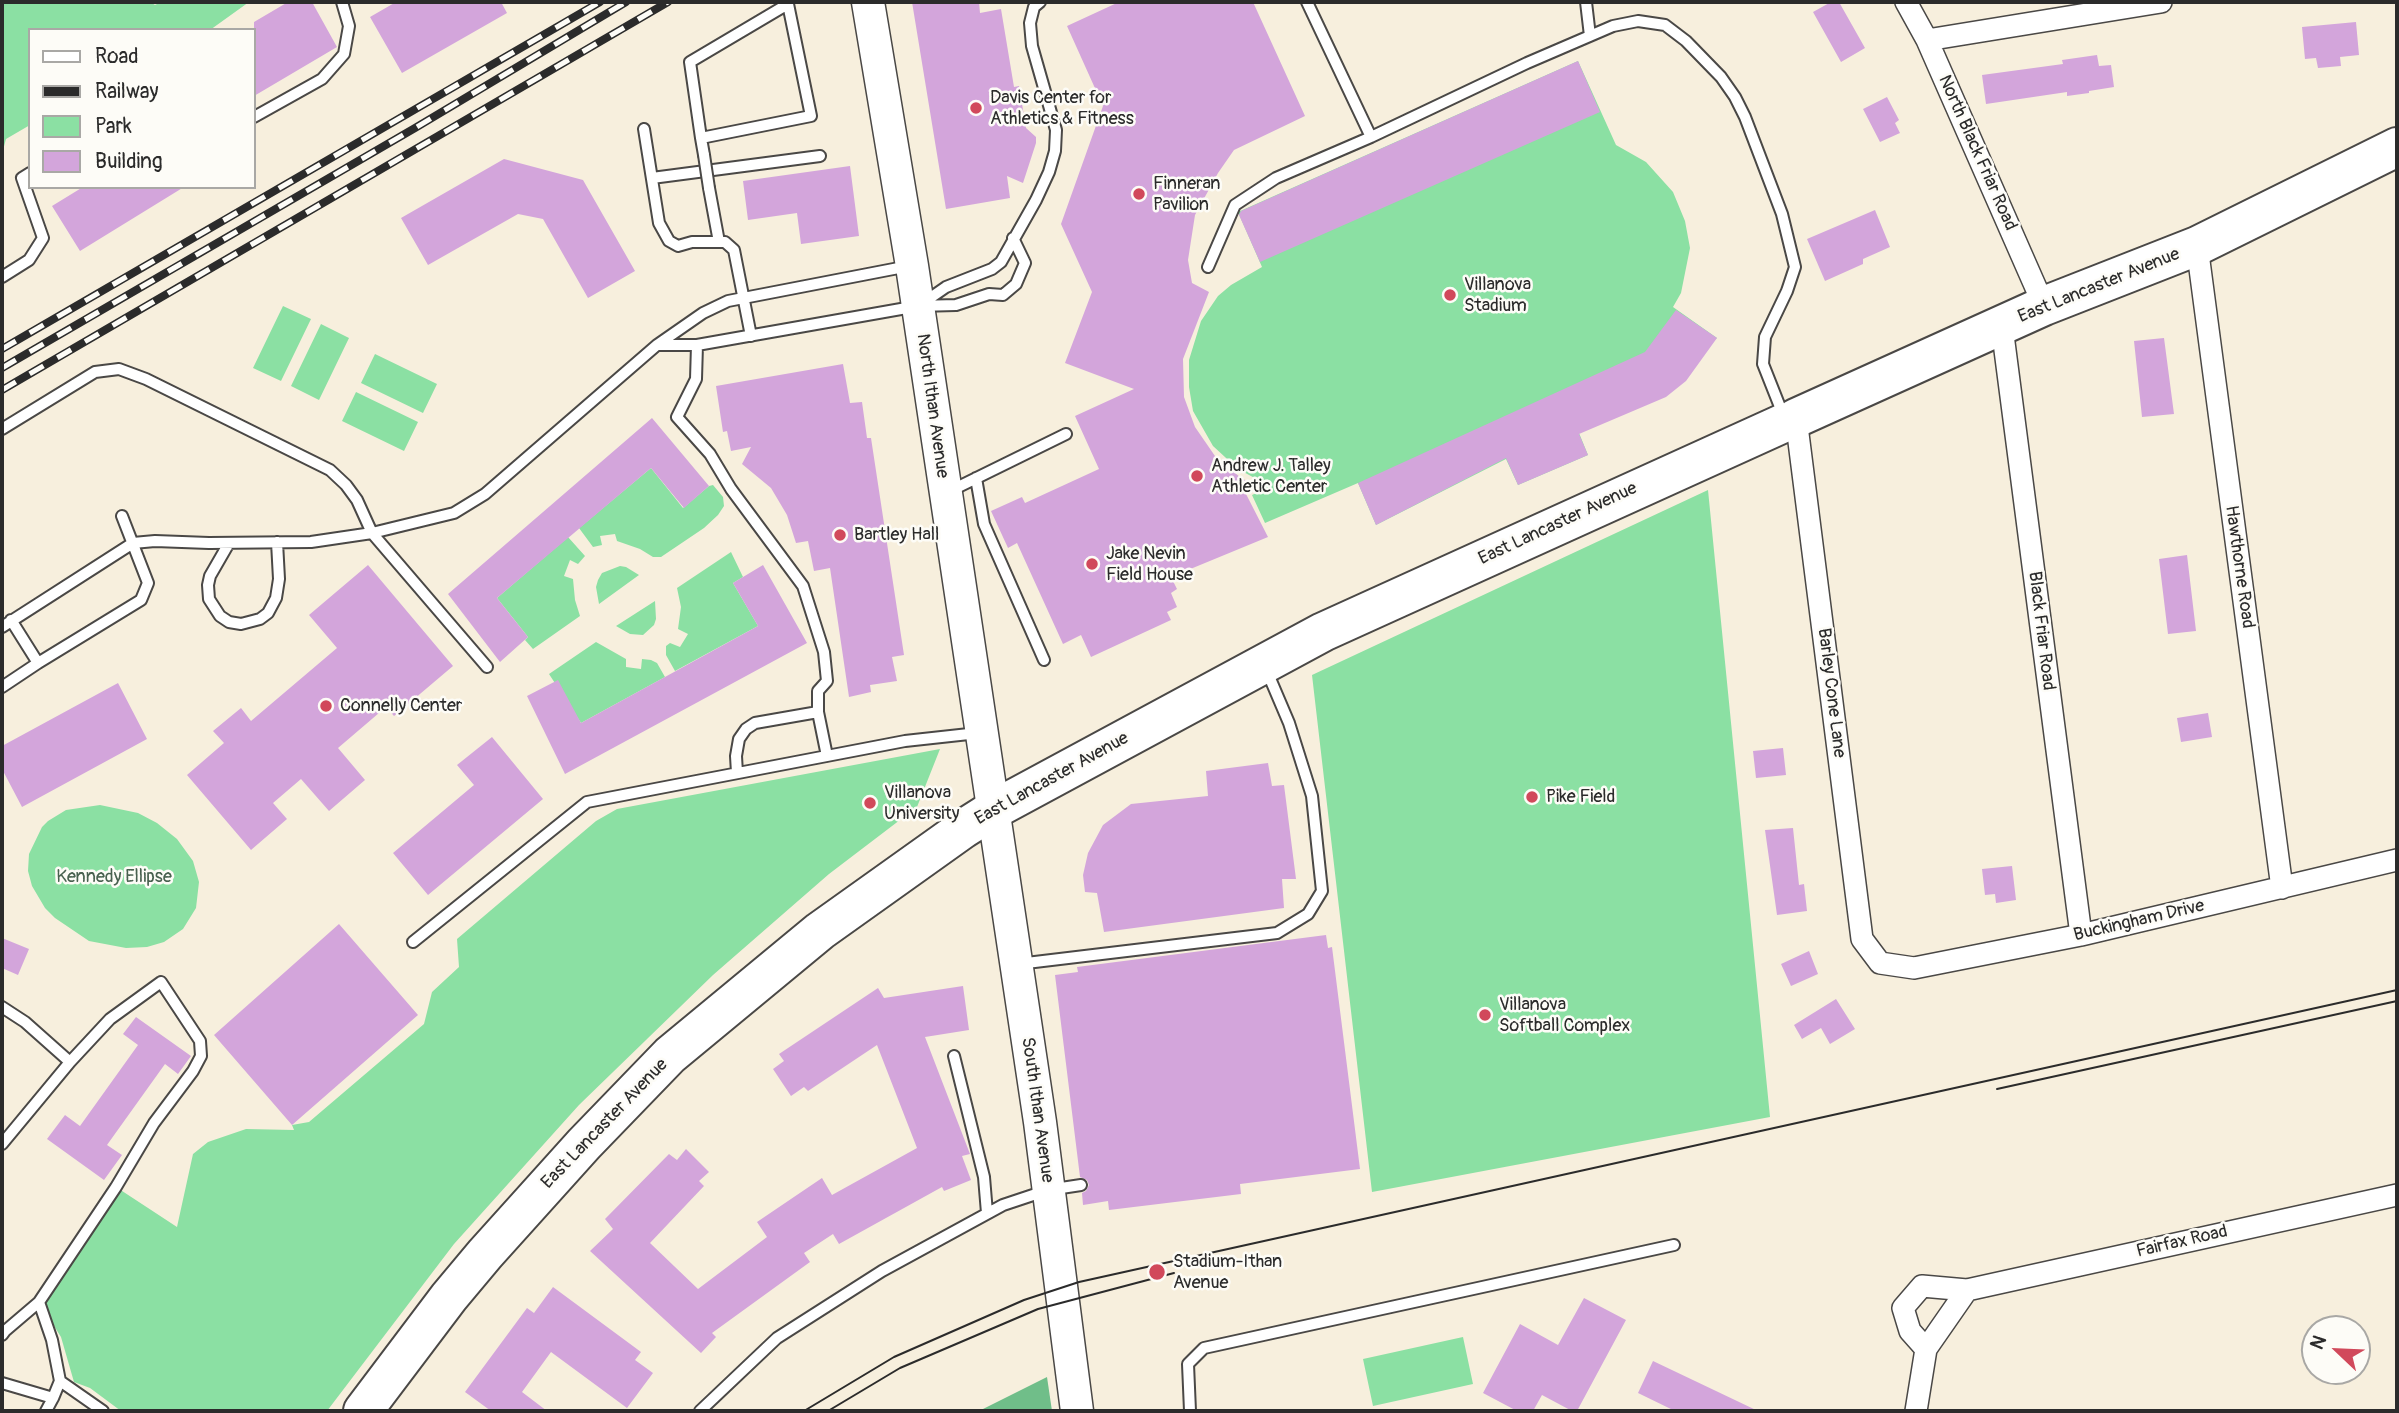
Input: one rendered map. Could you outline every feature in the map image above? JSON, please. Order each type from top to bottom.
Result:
[{"type":"highway","name":"East Lancaster Avenue","points":[[363,1411],[485,1254],[584,1144],[670,1055],[820,931],[993,810],[1323,632],[2044,306],[2197,246],[2397,146]]},
{"type":"street","name":"North Ithan Avenue","points":[[867,2],[912,265],[993,810]]},
{"type":"street","name":"North Black Friar Road","points":[[1906,2],[1927,40],[2044,306]]},
{"type":"street","points":[[1927,40],[2161,2]]},
{"type":"street","name":"Hawthorne Road","points":[[2197,246],[2282,888]]},
{"type":"street","name":"Black Friar Road","points":[[2002,327],[2081,935]]},
{"type":"street","name":"Barley Cone Lane","points":[[1791,420],[1862,939],[1880,963]]},
{"type":"street","name":"South Ithan Avenue","points":[[993,810],[1077,1411]]},
{"type":"street","name":"Buckingham Drive","points":[[1880,963],[1914,968],[2081,935],[2397,860]]},
{"type":"street","name":"Fairfax Road","points":[[1926,1349],[1910,1331],[1903,1308],[1922,1286],[1967,1290],[2397,1195]]},
{"type":"street","points":[[1916,1411],[1926,1349],[1967,1290]]},
{"type":"lane","points":[[256,116],[322,79],[344,54],[349,26],[342,2]]},
{"type":"lane","points":[[918,306],[947,287],[985,272],[1001,262],[1049,172],[1055,151],[1056,130],[1032,46],[1030,23],[1034,7],[1040,2]]},
{"type":"lane","points":[[1307,2],[1371,137]]},
{"type":"lane","points":[[1586,2],[1590,36]]},
{"type":"lane","points":[[701,138],[811,116],[788,4],[690,62],[701,138],[709,188],[719,242]]},
{"type":"lane","points":[[1208,267],[1235,205],[1276,178],[1613,26],[1638,21],[1665,26],[1686,41],[1721,77],[1740,107],[1782,214],[1795,267],[1787,291],[1765,337],[1763,364],[1791,420]]},
{"type":"lane","points":[[644,129],[659,223],[669,241],[678,246],[725,242],[734,250],[751,336]]},
{"type":"lane","points":[[652,178],[820,156]]},
{"type":"lane","points":[[2,277],[29,260],[43,238],[22,178],[28,174]]},
{"type":"lane","points":[[657,345],[696,345],[918,306],[956,306],[989,294],[1003,295],[1011,290],[1023,272],[1025,263],[1013,238]]},
{"type":"lane","points":[[38,663],[6,624],[133,543],[311,542],[372,533],[454,513],[485,494],[657,345],[703,313],[728,301],[912,265]]},
{"type":"lane","points":[[985,272],[990,282],[989,294]]},
{"type":"lane","points":[[696,345],[696,379],[677,417],[710,454],[731,489],[803,586],[824,652],[827,681],[818,691],[818,712],[827,756]]},
{"type":"lane","points":[[2,429],[95,372],[119,369],[146,379],[330,470],[357,500],[372,533],[487,667]]},
{"type":"lane","points":[[945,493],[1066,434]]},
{"type":"lane","points":[[976,478],[984,524],[1044,660]]},
{"type":"lane","points":[[2,687],[141,600],[148,583],[122,516]]},
{"type":"lane","points":[[229,543],[210,576],[209,599],[220,617],[241,624],[260,619],[268,613],[276,598],[277,542]]},
{"type":"lane","points":[[1016,965],[1278,933],[1308,915],[1322,891],[1312,796],[1289,723],[1264,664]]},
{"type":"lane","points":[[737,773],[739,739],[746,729],[755,723],[818,712]]},
{"type":"lane","points":[[413,942],[587,802],[905,741],[981,733]]},
{"type":"lane","points":[[2,1144],[70,1062],[110,1019],[161,982],[200,1041],[201,1056],[154,1123],[116,1187],[39,1302],[2,1335]]},
{"type":"lane","points":[[2,1007],[26,1022],[70,1062]]},
{"type":"lane","points":[[954,1056],[984,1177],[987,1213]]},
{"type":"lane","points":[[699,1411],[777,1338],[882,1270],[1003,1205],[1048,1190],[1081,1185]]},
{"type":"lane","points":[[1190,1411],[1188,1364],[1204,1348],[1674,1245]]},
{"type":"lane","points":[[39,1302],[52,1340],[61,1381],[46,1411]]},
{"type":"lane","points":[[61,1381],[103,1411]]},
{"type":"lane","points":[[2,1383],[53,1398]]},
{"type":"green space","points":[[2,2],[150,2],[155,5],[161,2],[249,2],[213,28],[28,28],[28,126],[6,139],[2,154]]},
{"type":"green space","name":"Villanova Stadium","points":[[1578,61],[1616,145],[1646,162],[1673,192],[1685,221],[1690,248],[1681,293],[1673,307],[1717,338],[1579,433],[1588,455],[1518,485],[1506,459],[1376,525],[1358,483],[1265,523],[1252,495],[1265,489],[1262,482],[1238,469],[1213,446],[1193,411],[1189,387],[1189,360],[1201,321],[1218,296],[1262,267],[1238,212]]},
{"type":"green space","points":[[283,306],[311,319],[281,381],[253,368]]},
{"type":"green space","points":[[321,324],[349,338],[319,400],[291,386]]},
{"type":"green space","points":[[375,354],[437,384],[423,413],[361,383]]},
{"type":"green space","points":[[356,392],[418,422],[404,451],[342,421]]},
{"type":"green space","points":[[651,468],[683,508],[713,485],[723,497],[724,506],[704,528],[661,557],[653,557],[617,541],[615,534],[600,536],[602,545],[593,547],[579,528]]},
{"type":"green space","name":"Pike Field","points":[[1708,490],[1770,1117],[1372,1192],[1312,675]]},
{"type":"green space","points":[[568,537],[585,556],[578,564],[570,560],[564,576],[573,579],[580,616],[533,649],[525,640],[528,637],[497,598]]},
{"type":"green space","points":[[731,552],[743,577],[733,583],[758,626],[675,671],[666,655],[666,646],[670,643],[680,647],[688,634],[678,629],[681,607],[677,588]]},
{"type":"green space","points":[[620,566],[639,575],[599,604],[596,587],[598,580],[602,573]]},
{"type":"green space","points":[[655,601],[654,625],[643,635],[630,634],[616,626]]},
{"type":"green space","points":[[596,642],[626,659],[626,667],[641,669],[642,659],[657,663],[665,677],[581,723],[549,674]]},
{"type":"green space","points":[[940,749],[917,807],[829,874],[713,975],[579,1105],[454,1244],[327,1411],[121,1411],[90,1388],[74,1382],[61,1337],[39,1302],[116,1187],[177,1227],[193,1154],[208,1142],[246,1129],[294,1130],[292,1125],[309,1122],[424,1024],[432,992],[459,967],[457,939],[596,821],[617,809]]},
{"type":"green space","name":"Kennedy Ellipse","points":[[100,805],[138,813],[157,823],[177,839],[193,861],[199,882],[196,908],[183,929],[164,942],[147,947],[126,948],[89,941],[55,918],[45,908],[32,886],[28,871],[29,854],[42,827],[66,810]]},
{"type":"green space","points":[[1463,1337],[1473,1384],[1373,1406],[1363,1359]]},
{"type":"green space","points":[[1047,1377],[1052,1411],[979,1411]]},
{"type":"building","points":[[288,2],[312,2],[337,47],[256,95],[254,22]]},
{"type":"building","points":[[396,2],[501,2],[507,13],[402,73],[370,17]]},
{"type":"building","name":"Davis Center for Athletics & Fitness","points":[[912,2],[979,2],[980,13],[1001,9],[1014,87],[1019,86],[1026,128],[1036,137],[1023,183],[1007,176],[1010,198],[946,209]]},
{"type":"building","points":[[1119,2],[1253,2],[1305,116],[1234,150],[1195,215],[1188,260],[1192,283],[1209,292],[1183,359],[1184,397],[1195,427],[1215,456],[1241,478],[1259,487],[1246,494],[1268,537],[1171,577],[1177,589],[1171,593],[1177,607],[1167,612],[1171,620],[1091,657],[1081,635],[1063,644],[1017,543],[1008,548],[991,511],[1022,497],[1025,503],[1099,469],[1075,416],[1134,389],[1065,363],[1092,292],[1061,224],[1103,106],[1067,26]]},
{"type":"building","points":[[1831,2],[1839,2],[1865,48],[1841,62],[1813,12]]},
{"type":"building","points":[[2356,22],[2359,55],[2340,57],[2341,66],[2318,68],[2316,58],[2305,59],[2302,27]]},
{"type":"building","points":[[2097,55],[2099,66],[2111,65],[2114,87],[2067,96],[2067,92],[1986,104],[1982,75],[2063,64],[2062,60]]},
{"type":"building","points":[[1578,61],[1600,112],[1260,262],[1239,215],[1241,211]]},
{"type":"building","points":[[1887,97],[1899,120],[1895,123],[1900,133],[1880,142],[1863,109]]},
{"type":"building","points":[[504,159],[583,180],[635,271],[588,298],[543,219],[518,214],[428,265],[401,218]]},
{"type":"building","points":[[850,166],[859,236],[801,244],[797,213],[748,220],[743,181]]},
{"type":"building","points":[[80,189],[181,189],[80,251],[52,206]]},
{"type":"building","points":[[1875,210],[1890,247],[1863,259],[1863,264],[1825,281],[1807,239]]},
{"type":"building","points":[[1676,310],[1717,338],[1686,381],[1666,397],[1579,434],[1588,455],[1518,485],[1506,458],[1376,525],[1358,483],[1645,352]]},
{"type":"building","points":[[2164,338],[2174,414],[2142,417],[2134,341]]},
{"type":"building","name":"Bartley Hall","points":[[843,364],[850,403],[862,402],[867,438],[871,438],[904,655],[892,657],[897,681],[870,685],[871,692],[849,697],[830,568],[814,571],[808,541],[796,543],[787,515],[771,488],[742,464],[751,447],[731,451],[727,431],[723,432],[716,386]]},
{"type":"building","points":[[652,418],[709,486],[684,508],[651,468],[497,598],[528,637],[500,662],[448,594]]},
{"type":"building","points":[[2187,555],[2196,631],[2168,634],[2159,559]]},
{"type":"building","name":"Connelly Center","points":[[368,565],[453,666],[394,716],[386,707],[338,748],[365,780],[329,811],[301,779],[273,803],[287,819],[251,850],[187,775],[224,743],[213,731],[241,708],[251,721],[337,648],[309,615]]},
{"type":"building","points":[[763,565],[807,643],[565,774],[527,696],[558,680],[581,723],[758,626],[733,583]]},
{"type":"building","points":[[118,683],[147,739],[22,807],[2,769],[2,746]]},
{"type":"building","points":[[2208,713],[2212,737],[2181,742],[2177,718]]},
{"type":"building","points":[[492,737],[543,799],[428,895],[393,853],[474,785],[457,765]]},
{"type":"building","points":[[1783,748],[1786,775],[1756,778],[1753,751]]},
{"type":"building","points":[[1268,763],[1272,786],[1284,785],[1296,879],[1282,879],[1284,908],[1104,932],[1097,893],[1085,892],[1083,875],[1088,853],[1103,825],[1131,804],[1208,796],[1206,771]]},
{"type":"building","points":[[1793,828],[1799,885],[1804,884],[1807,911],[1777,915],[1765,830]]},
{"type":"building","points":[[2012,866],[2016,900],[1996,903],[1995,894],[1985,895],[1982,869]]},
{"type":"building","points":[[339,924],[418,1015],[292,1125],[214,1035]]},
{"type":"building","points":[[1326,935],[1328,948],[1332,947],[1360,1169],[1240,1184],[1241,1194],[1109,1210],[1108,1201],[1083,1205],[1082,1193],[1089,1185],[1087,1180],[1080,1177],[1055,975],[1078,972],[1077,967]]},
{"type":"building","points":[[2,938],[29,949],[18,975],[2,968]]},
{"type":"building","points":[[1809,951],[1818,974],[1791,986],[1781,964]]},
{"type":"building","points":[[963,986],[969,1030],[925,1037],[970,1154],[962,1156],[971,1180],[944,1191],[942,1187],[839,1244],[833,1234],[804,1253],[810,1262],[712,1333],[716,1337],[701,1353],[590,1251],[613,1229],[605,1219],[669,1154],[677,1160],[686,1149],[709,1172],[699,1181],[704,1186],[650,1243],[698,1289],[767,1237],[757,1222],[822,1178],[832,1195],[917,1148],[877,1045],[808,1091],[804,1087],[791,1096],[773,1069],[784,1061],[779,1054],[878,988],[884,998]]},
{"type":"building","points":[[1836,999],[1855,1029],[1830,1044],[1821,1028],[1802,1039],[1794,1025]]},
{"type":"building","points":[[136,1017],[191,1056],[178,1074],[165,1064],[107,1145],[122,1155],[104,1180],[47,1139],[65,1115],[80,1126],[138,1045],[123,1034]]},
{"type":"building","points":[[553,1287],[641,1352],[635,1360],[653,1373],[627,1408],[551,1352],[522,1392],[547,1411],[491,1411],[465,1392],[527,1308],[534,1313]]},
{"type":"building","points":[[1584,1298],[1626,1320],[1577,1411],[1542,1395],[1533,1411],[1517,1411],[1483,1393],[1520,1324],[1558,1345]]},
{"type":"building","points":[[1653,1361],[1758,1411],[1675,1411],[1638,1393]]},
{"type":"tram line","points":[[804,1411],[894,1357],[1024,1300],[1079,1282],[2397,990]]},
{"type":"tram line","points":[[1997,1089],[2397,1001]]},
{"type":"tram line","points":[[828,1411],[900,1368],[1038,1309],[1174,1273]]},
{"type":"railway","points":[[2,349],[600,2]]},
{"type":"railway","points":[[2,368],[626,2]]},
{"type":"railway","points":[[2,390],[668,2]]},
{"type":"place","name":"Davis Center for Athletics & Fitness","points":[[976,108]]},
{"type":"place","name":"Finneran Pavilion","points":[[1139,194]]},
{"type":"place","name":"Villanova Stadium","points":[[1450,295]]},
{"type":"place","name":"Andrew J. Talley Athletic Center","points":[[1197,476]]},
{"type":"place","name":"Bartley Hall","points":[[840,535]]},
{"type":"place","name":"Jake Nevin Field House","points":[[1092,564]]},
{"type":"place","name":"Connelly Center","points":[[326,706]]},
{"type":"place","name":"Pike Field","points":[[1532,797]]},
{"type":"place","name":"Villanova University","points":[[870,803]]},
{"type":"place","name":"Villanova Softball Complex","points":[[1485,1015]]},
{"type":"place","name":"Stadium-Ithan Avenue","points":[[1157,1272]]}]
